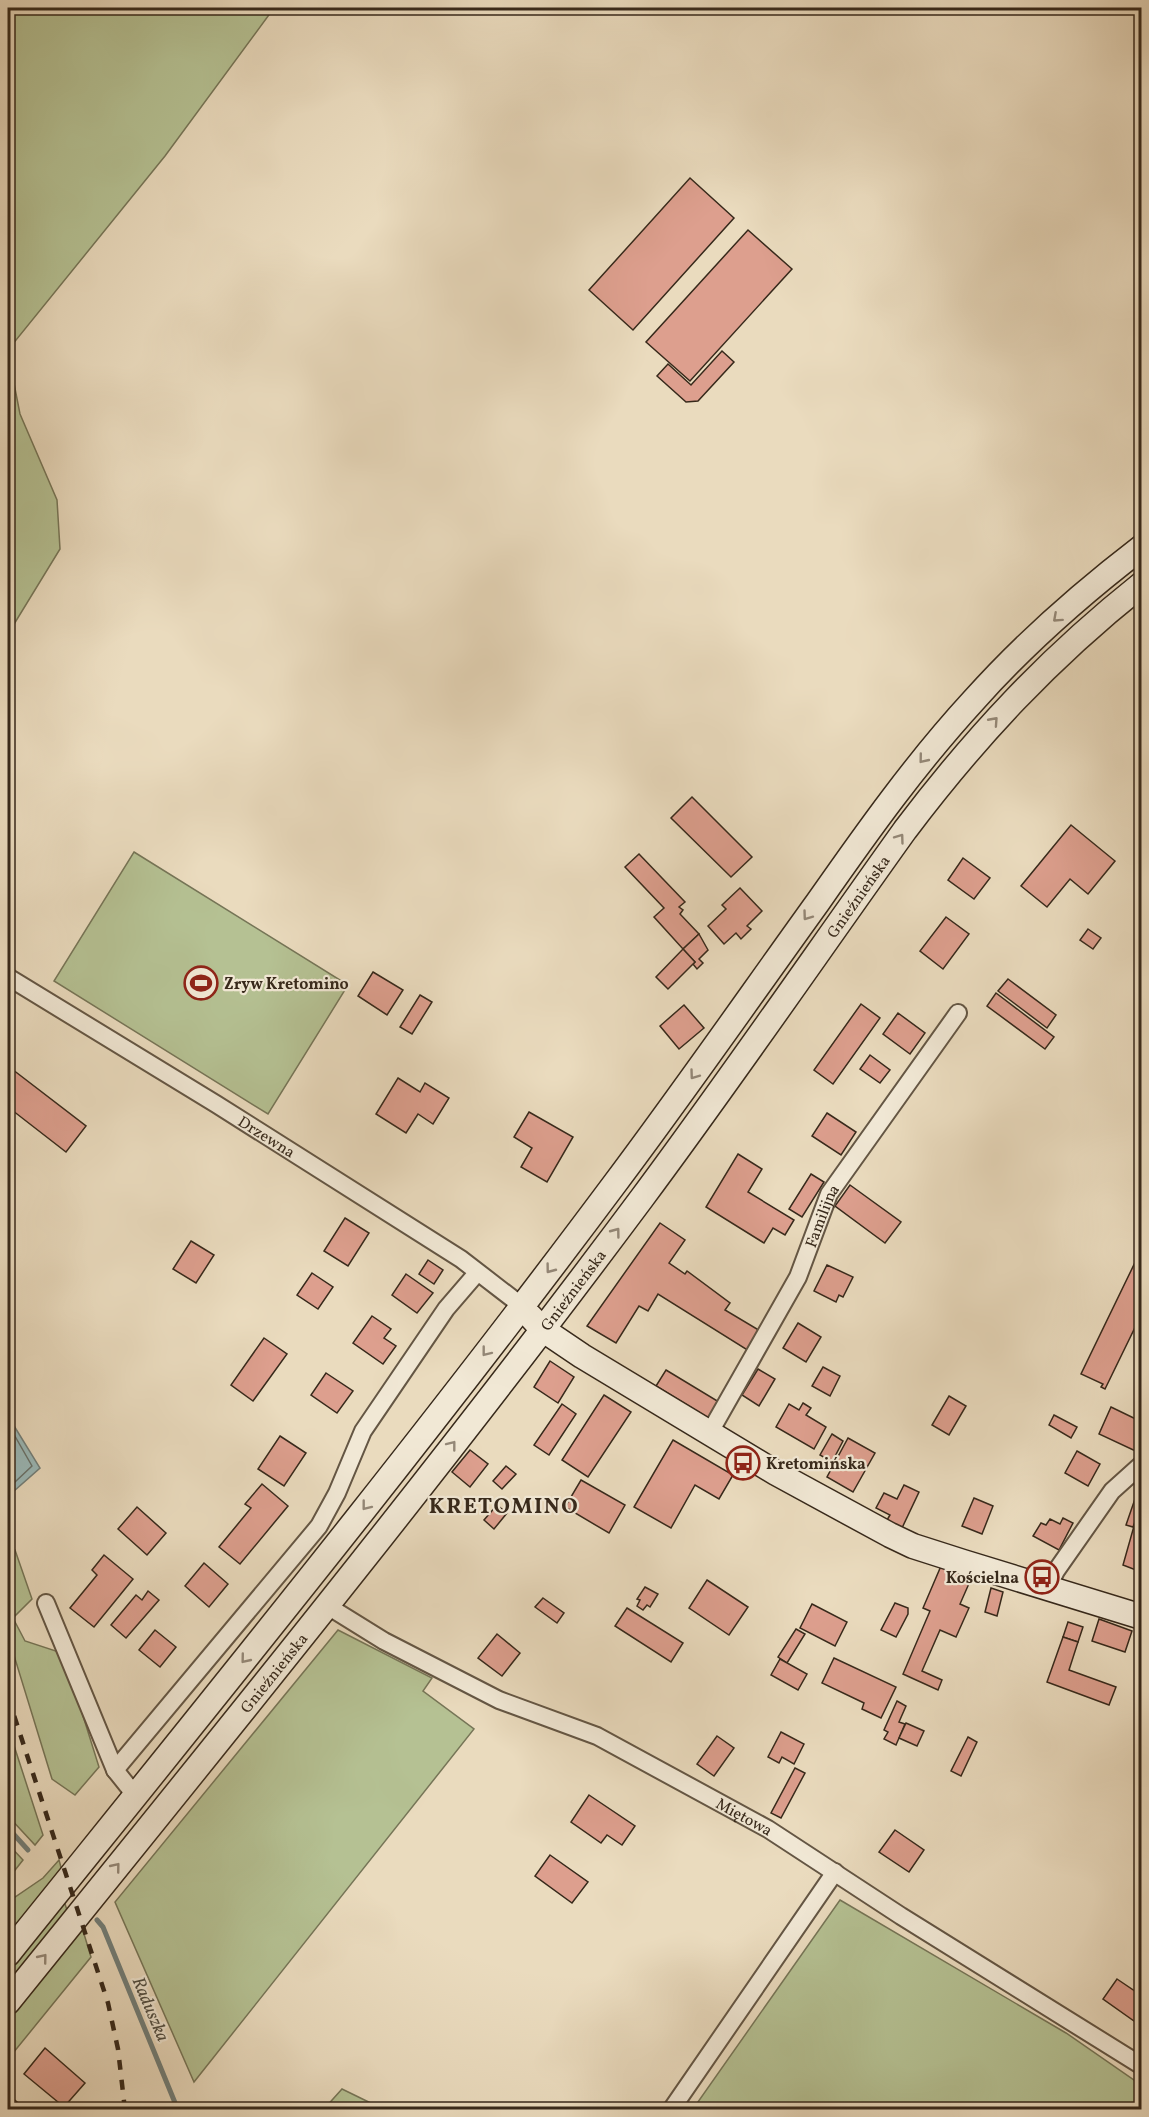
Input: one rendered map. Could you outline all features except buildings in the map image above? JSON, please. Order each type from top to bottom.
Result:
[{"type":"main road","name":"Gnieźnieńska","points":[[8,1954],[285,1610],[522,1306],[647,1140],[912,773],[964,711],[1010,662],[1070,606],[1142,547]]},
{"type":"main road","name":"Gnieźnieńska","points":[[8,2002],[326,1605],[542,1329],[641,1199],[905,830],[959,761],[1042,671],[1078,637],[1142,584]]},
{"type":"main road","points":[[522,1306],[542,1329],[582,1356],[822,1498],[900,1540],[963,1562],[1142,1617]]},
{"type":"street","name":"Drzewna","points":[[8,977],[216,1104],[461,1259],[522,1306]]},
{"type":"street","name":"Familijna","points":[[710,1432],[798,1277],[829,1194],[958,1013]]},
{"type":"street","points":[[115,1770],[319,1526],[337,1493],[363,1431],[440,1317],[477,1273]]},
{"type":"street","points":[[1047,1588],[1056,1571],[1112,1491],[1142,1464]]},
{"type":"street","points":[[46,1603],[115,1770],[135,1795]]},
{"type":"street","name":"Miętowa","points":[[326,1605],[384,1641],[499,1700],[597,1736],[768,1829],[1142,2066]]},
{"type":"street","points":[[671,2109],[835,1872]]},
{"type":"green space","points":[[8,8],[274,8],[165,156],[8,350]]},
{"type":"green space","points":[[8,353],[20,414],[57,500],[60,549],[8,634]]},
{"type":"green space","name":"Zryw Kretomino","points":[[134,852],[348,985],[268,1114],[54,981]]},
{"type":"green space","points":[[15,1550],[32,1599],[13,1618],[25,1641],[59,1652],[79,1703],[99,1767],[75,1795],[52,1779],[8,1636],[8,1554]]},
{"type":"green space","points":[[338,1630],[432,1678],[423,1691],[474,1729],[194,2082],[115,1902]]},
{"type":"green space","points":[[8,1727],[43,1835],[35,1845],[8,1816]]},
{"type":"green space","points":[[8,1844],[23,1860],[8,1879]]},
{"type":"green space","points":[[59,1860],[62,1871],[8,1938],[8,1902],[43,1878]]},
{"type":"green space","points":[[63,1898],[68,1913],[8,1987],[8,1968]]},
{"type":"green space","points":[[840,1900],[1066,2033],[1141,2085],[1141,2109],[693,2109]]},
{"type":"green space","points":[[81,1924],[91,1957],[9,2058],[8,2052],[13,2034],[8,2015]]},
{"type":"green space","points":[[342,2089],[383,2109],[324,2109]]},
{"type":"water","points":[[8,1416],[40,1468],[14,1491],[8,1486]]},
{"type":"waterway","name":"Raduszka","points":[[8,1828],[28,1850]]},
{"type":"waterway","name":"Raduszka","points":[[97,1920],[103,1927],[178,2110]]},
{"type":"railway","points":[[8,1697],[108,2003],[118,2049],[125,2110]]},
{"type":"place","name":"Zryw Kretomino","points":[[201,983]]},
{"type":"place","name":"Kretomińska","points":[[743,1463]]},
{"type":"place","name":"Kościelna","points":[[1042,1577]]},
{"type":"district","name":"KRETOMINO","points":[[504,1505]]}]
